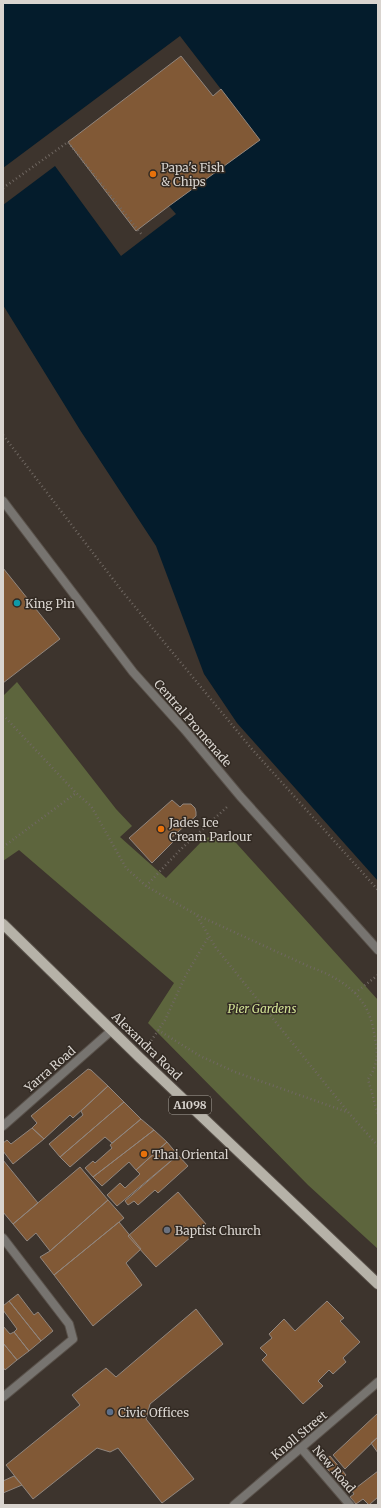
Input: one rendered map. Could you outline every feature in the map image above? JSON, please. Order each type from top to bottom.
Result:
[{"type":"main road","name":"Alexandra Road","points":[[3,924],[140,1058],[378,1284]]},
{"type":"street","name":"Central Promenade","points":[[3,501],[133,672],[185,730],[240,796],[378,950]]},
{"type":"street","name":"Yarra Road","points":[[3,1126],[112,1030]]},
{"type":"street","points":[[3,1238],[69,1324],[73,1339],[3,1397]]},
{"type":"street","name":"Knoll Street","points":[[234,1505],[378,1382]]},
{"type":"street","name":"New Road","points":[[301,1448],[350,1505]]},
{"type":"path","points":[[3,188],[68,142],[142,235]]},
{"type":"path","points":[[3,435],[122,591],[242,736],[378,890]]},
{"type":"path","points":[[3,715],[90,806],[126,868],[146,886],[197,915],[310,967],[329,974],[355,993],[364,1003],[372,1022],[377,1049],[377,1061],[373,1072],[368,1079],[378,1116]]},
{"type":"path","points":[[3,847],[76,793]]},
{"type":"path","points":[[146,886],[180,850],[240,796]]},
{"type":"path","points":[[197,915],[216,948],[348,1112],[378,1146]]},
{"type":"path","points":[[140,1058],[165,1020],[186,975],[209,936]]},
{"type":"path","points":[[355,993],[378,975]]},
{"type":"path","points":[[158,1030],[200,1056],[235,1072],[348,1112]]},
{"type":"green space","name":"Pier Gardens","points":[[17,682],[116,809],[132,826],[120,837],[166,878],[205,838],[228,834],[378,1000],[378,1249],[308,1185],[148,1023],[174,983],[19,850],[3,861],[3,696]]},
{"type":"water","points":[[3,3],[378,3],[378,881],[237,723],[204,674],[156,546],[80,430],[3,305]]},
{"type":"pier","name":"Papa's Fish & Chips","points":[[180,36],[260,140],[169,206],[176,214],[121,256],[55,166],[3,205],[3,168]]},
{"type":"building","name":"Papa's Fish & Chips","points":[[181,56],[213,96],[221,89],[260,140],[136,231],[68,142]]},
{"type":"building","name":"King Pin","points":[[3,568],[60,639],[3,683]]},
{"type":"building","name":"Jades Ice Cream Parlour","points":[[172,800],[180,807],[183,804],[191,804],[195,808],[196,816],[170,839],[173,842],[152,863],[129,838]]},
{"type":"building","points":[[88,1069],[108,1086],[73,1118],[70,1115],[44,1139],[32,1128],[37,1123],[31,1116]]},
{"type":"building","points":[[108,1086],[124,1102],[60,1157],[49,1144],[83,1115],[81,1111]]},
{"type":"building","points":[[124,1102],[141,1119],[112,1143],[105,1137],[70,1167],[60,1157]]},
{"type":"building","points":[[141,1119],[154,1130],[93,1177],[85,1168],[93,1161],[95,1163],[112,1148],[110,1145]]},
{"type":"building","points":[[32,1128],[44,1139],[13,1164],[3,1151],[3,1143],[7,1140],[11,1144]]},
{"type":"building","points":[[154,1130],[167,1142],[136,1170],[129,1162],[102,1186],[93,1177]]},
{"type":"building","points":[[167,1142],[178,1155],[117,1206],[107,1195],[120,1183],[125,1188],[140,1174],[136,1170]]},
{"type":"building","points":[[178,1155],[188,1166],[158,1193],[155,1190],[138,1205],[134,1201],[128,1205],[125,1201]]},
{"type":"building","points":[[3,1160],[38,1203],[13,1224],[3,1212]]},
{"type":"building","points":[[80,1167],[108,1200],[50,1251],[36,1233],[27,1241],[13,1224]]},
{"type":"building","name":"Baptist Church","points":[[178,1192],[206,1224],[156,1267],[128,1236]]},
{"type":"building","points":[[108,1200],[124,1218],[54,1275],[40,1257],[50,1251]]},
{"type":"building","points":[[119,1222],[141,1249],[126,1263],[142,1285],[93,1326],[54,1275]]},
{"type":"building","points":[[18,1294],[34,1315],[38,1312],[53,1331],[41,1341],[9,1301]]},
{"type":"building","points":[[9,1301],[41,1341],[29,1351],[14,1332],[17,1329],[3,1310],[3,1306]]},
{"type":"building","points":[[327,1301],[344,1318],[340,1321],[360,1342],[343,1358],[346,1362],[333,1374],[329,1370],[318,1381],[323,1386],[303,1404],[262,1360],[267,1355],[260,1348],[272,1338],[269,1334],[284,1319],[295,1331]]},
{"type":"building","name":"Civic Offices","points":[[196,1309],[223,1344],[150,1404],[146,1419],[194,1479],[162,1503],[118,1448],[110,1452],[97,1448],[33,1499],[6,1465],[80,1405],[72,1395],[106,1368],[116,1377]]},
{"type":"building","points":[[3,1326],[10,1334],[14,1332],[29,1351],[17,1360],[3,1343]]},
{"type":"building","points":[[3,1343],[17,1360],[5,1370],[3,1367]]},
{"type":"building","points":[[378,1413],[378,1437],[345,1469],[333,1455]]},
{"type":"building","points":[[378,1437],[378,1453],[371,1443]]},
{"type":"building","points":[[330,1456],[346,1475],[339,1482],[322,1463]]},
{"type":"building","points":[[378,1471],[378,1497],[369,1505],[363,1499],[356,1504],[350,1497],[354,1494],[352,1491]]},
{"type":"building","points":[[14,1476],[22,1485],[3,1493],[3,1481]]},
{"type":"place","name":"Papa's Fish & Chips","points":[[153,174]]},
{"type":"place","name":"King Pin","points":[[17,603]]},
{"type":"place","name":"Jades Ice Cream Parlour","points":[[161,829]]},
{"type":"place","name":"Thai Oriental","points":[[144,1154]]},
{"type":"place","name":"Baptist Church","points":[[167,1230]]},
{"type":"place","name":"Civic Offices","points":[[110,1412]]}]
